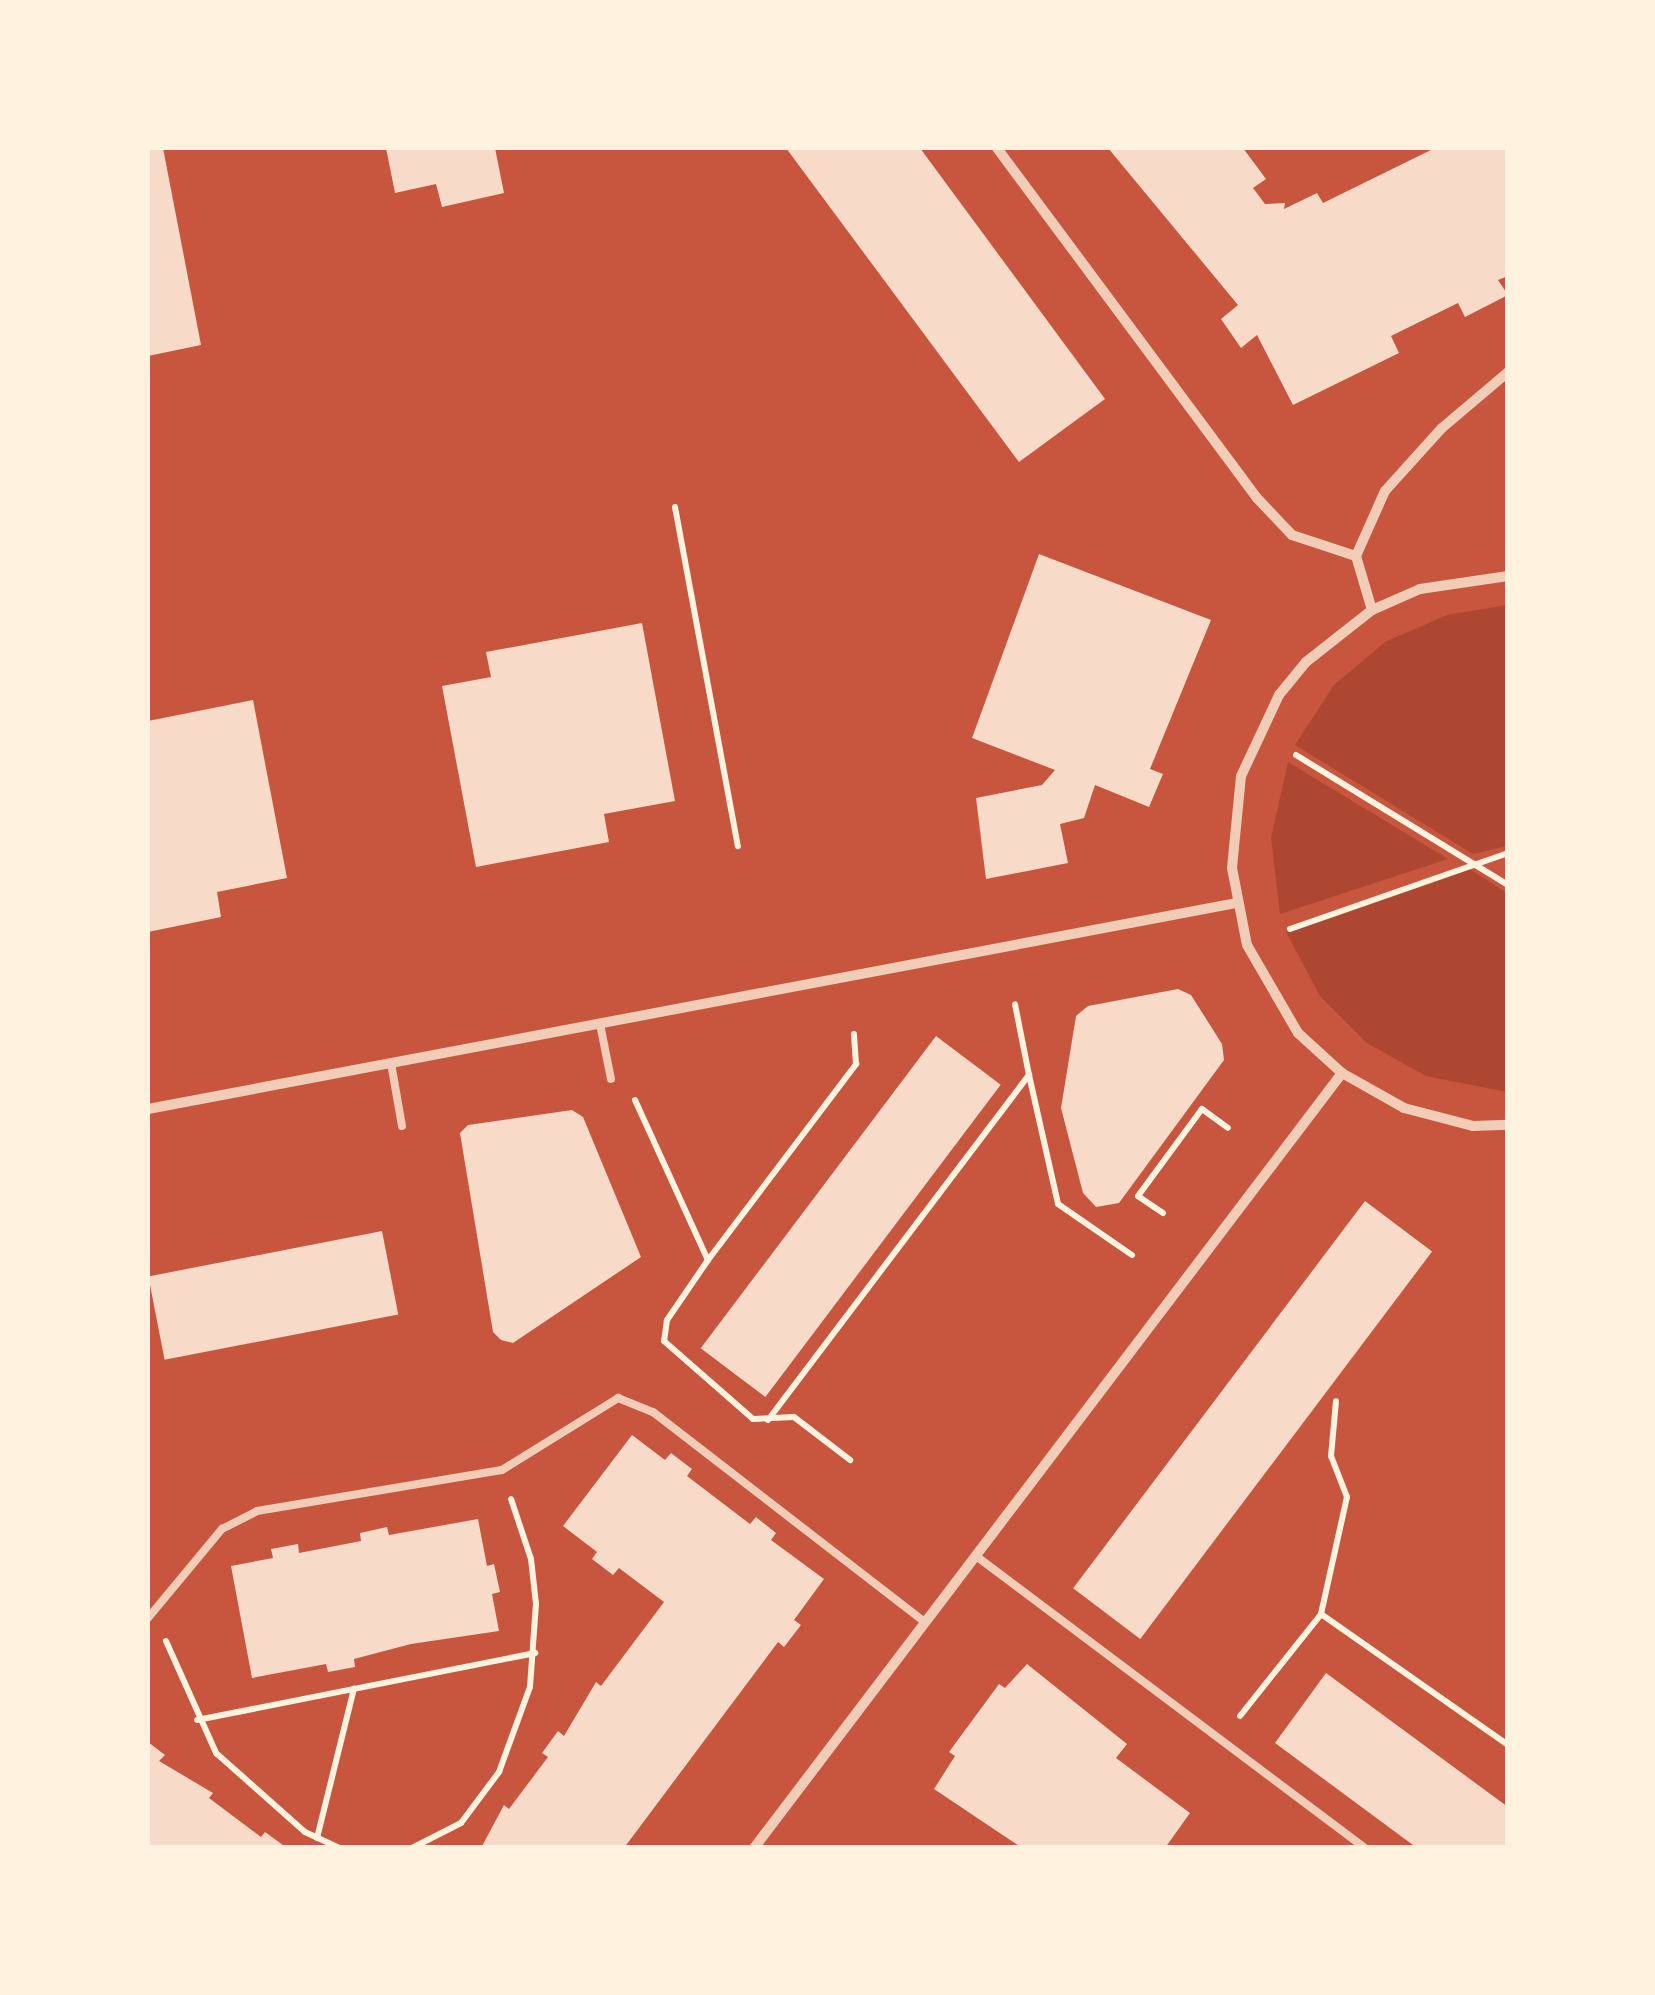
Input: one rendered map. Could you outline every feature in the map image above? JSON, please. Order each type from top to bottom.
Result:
[{"type":"street","points":[[997,148],[1257,498],[1292,535],[1356,556]]},
{"type":"street","points":[[1372,610],[1356,556],[1386,492],[1442,428],[1508,372]]},
{"type":"street","points":[[1508,576],[1420,589],[1372,610],[1306,662],[1258,732],[1232,822],[1236,903],[1271,994],[1298,1033],[1342,1073],[1404,1108],[1473,1126],[1508,1126]]},
{"type":"street","points":[[148,1109],[1236,903]]},
{"type":"street","points":[[754,1848],[1342,1073]]},
{"type":"lane","points":[[600,1024],[610,1079]]},
{"type":"lane","points":[[391,1063],[402,1126]]},
{"type":"lane","points":[[148,1618],[222,1530],[258,1511],[502,1470],[618,1398],[653,1412],[926,1622]]},
{"type":"lane","points":[[976,1556],[1365,1848]]},
{"type":"path","points":[[675,507],[738,846]]},
{"type":"path","points":[[1296,755],[1508,885]]},
{"type":"path","points":[[1290,929],[1468,861],[1508,853]]},
{"type":"path","points":[[1014,1004],[1058,1204],[1132,1255]]},
{"type":"path","points":[[850,1460],[794,1417],[767,1421],[754,1418],[664,1341],[667,1320],[708,1260],[856,1064],[854,1034]]},
{"type":"path","points":[[767,1421],[1029,1076]]},
{"type":"path","points":[[629,1086],[708,1260]]},
{"type":"path","points":[[1163,1213],[1138,1196],[1202,1109],[1228,1128]]},
{"type":"path","points":[[1221,1740],[1321,1614],[1347,1497],[1331,1456],[1336,1401]]},
{"type":"path","points":[[412,1848],[461,1823],[499,1772],[515,1738],[535,1652],[531,1559],[502,1470]]},
{"type":"path","points":[[1321,1614],[1508,1745]]},
{"type":"path","points":[[157,1635],[166,1640],[197,1720],[216,1753],[317,1838],[339,1848]]},
{"type":"path","points":[[197,1720],[535,1652]]},
{"type":"path","points":[[317,1838],[354,1689]]},
{"type":"shaded area","points":[[1507,605],[1507,846],[1473,854],[1295,745],[1334,685],[1385,642],[1447,615]]},
{"type":"shaded area","points":[[1288,762],[1448,859],[1280,914],[1271,838]]},
{"type":"shaded area","points":[[1468,868],[1507,893],[1507,1092],[1426,1076],[1367,1043],[1320,996],[1286,932]]},
{"type":"building","points":[[148,148],[163,148],[201,345],[148,356]]},
{"type":"building","points":[[386,148],[495,148],[504,193],[442,207],[436,184],[395,193]]},
{"type":"building","points":[[786,148],[920,148],[1105,399],[1019,462]]},
{"type":"building","points":[[1108,148],[1243,148],[1266,179],[1253,188],[1265,204],[1285,203],[1284,209],[1317,193],[1323,203],[1435,148],[1508,148],[1508,276],[1498,280],[1508,295],[1465,317],[1458,303],[1391,336],[1399,353],[1293,405],[1257,335],[1241,348],[1221,319],[1238,305]]},
{"type":"building","points":[[1039,554],[1211,620],[1150,769],[1163,774],[1149,807],[1095,785],[1084,818],[1060,824],[1068,863],[986,879],[976,798],[1042,785],[1055,770],[972,738]]},
{"type":"building","points":[[642,623],[675,801],[604,814],[609,842],[476,867],[442,686],[491,677],[486,652]]},
{"type":"building","points":[[253,700],[287,878],[217,892],[221,917],[148,932],[148,721]]},
{"type":"building","points":[[1178,989],[1191,995],[1222,1044],[1224,1060],[1119,1203],[1096,1207],[1083,1193],[1061,1108],[1076,1016],[1088,1006]]},
{"type":"building","points":[[936,1036],[1001,1085],[765,1397],[701,1348]]},
{"type":"building","points":[[572,1110],[583,1117],[641,1257],[513,1343],[501,1340],[493,1332],[460,1133],[468,1125]]},
{"type":"building","points":[[1365,1201],[1432,1252],[1140,1639],[1073,1588]]},
{"type":"building","points":[[382,1231],[398,1314],[165,1360],[148,1276]]},
{"type":"building","points":[[632,1435],[665,1460],[671,1453],[692,1469],[687,1476],[750,1524],[756,1517],[776,1533],[771,1540],[824,1579],[794,1620],[801,1625],[784,1647],[778,1642],[624,1848],[481,1848],[504,1805],[509,1809],[548,1757],[542,1753],[558,1731],[564,1736],[596,1682],[601,1686],[664,1602],[619,1568],[613,1575],[592,1559],[597,1552],[563,1526]]},
{"type":"building","points":[[478,1519],[487,1566],[494,1564],[500,1592],[492,1594],[499,1631],[411,1644],[354,1659],[355,1667],[328,1672],[326,1664],[252,1678],[231,1566],[273,1558],[271,1549],[298,1544],[299,1553],[361,1541],[360,1533],[387,1527],[389,1535]]},
{"type":"building","points":[[1027,1664],[1127,1744],[1116,1758],[1190,1813],[1165,1848],[1022,1848],[934,1789],[955,1756],[949,1752],[999,1684],[1005,1688]]},
{"type":"building","points":[[1326,1673],[1508,1807],[1508,1848],[1417,1848],[1275,1743]]},
{"type":"building","points":[[148,1742],[165,1755],[159,1761],[213,1793],[209,1798],[261,1837],[265,1832],[287,1848],[148,1848]]}]
